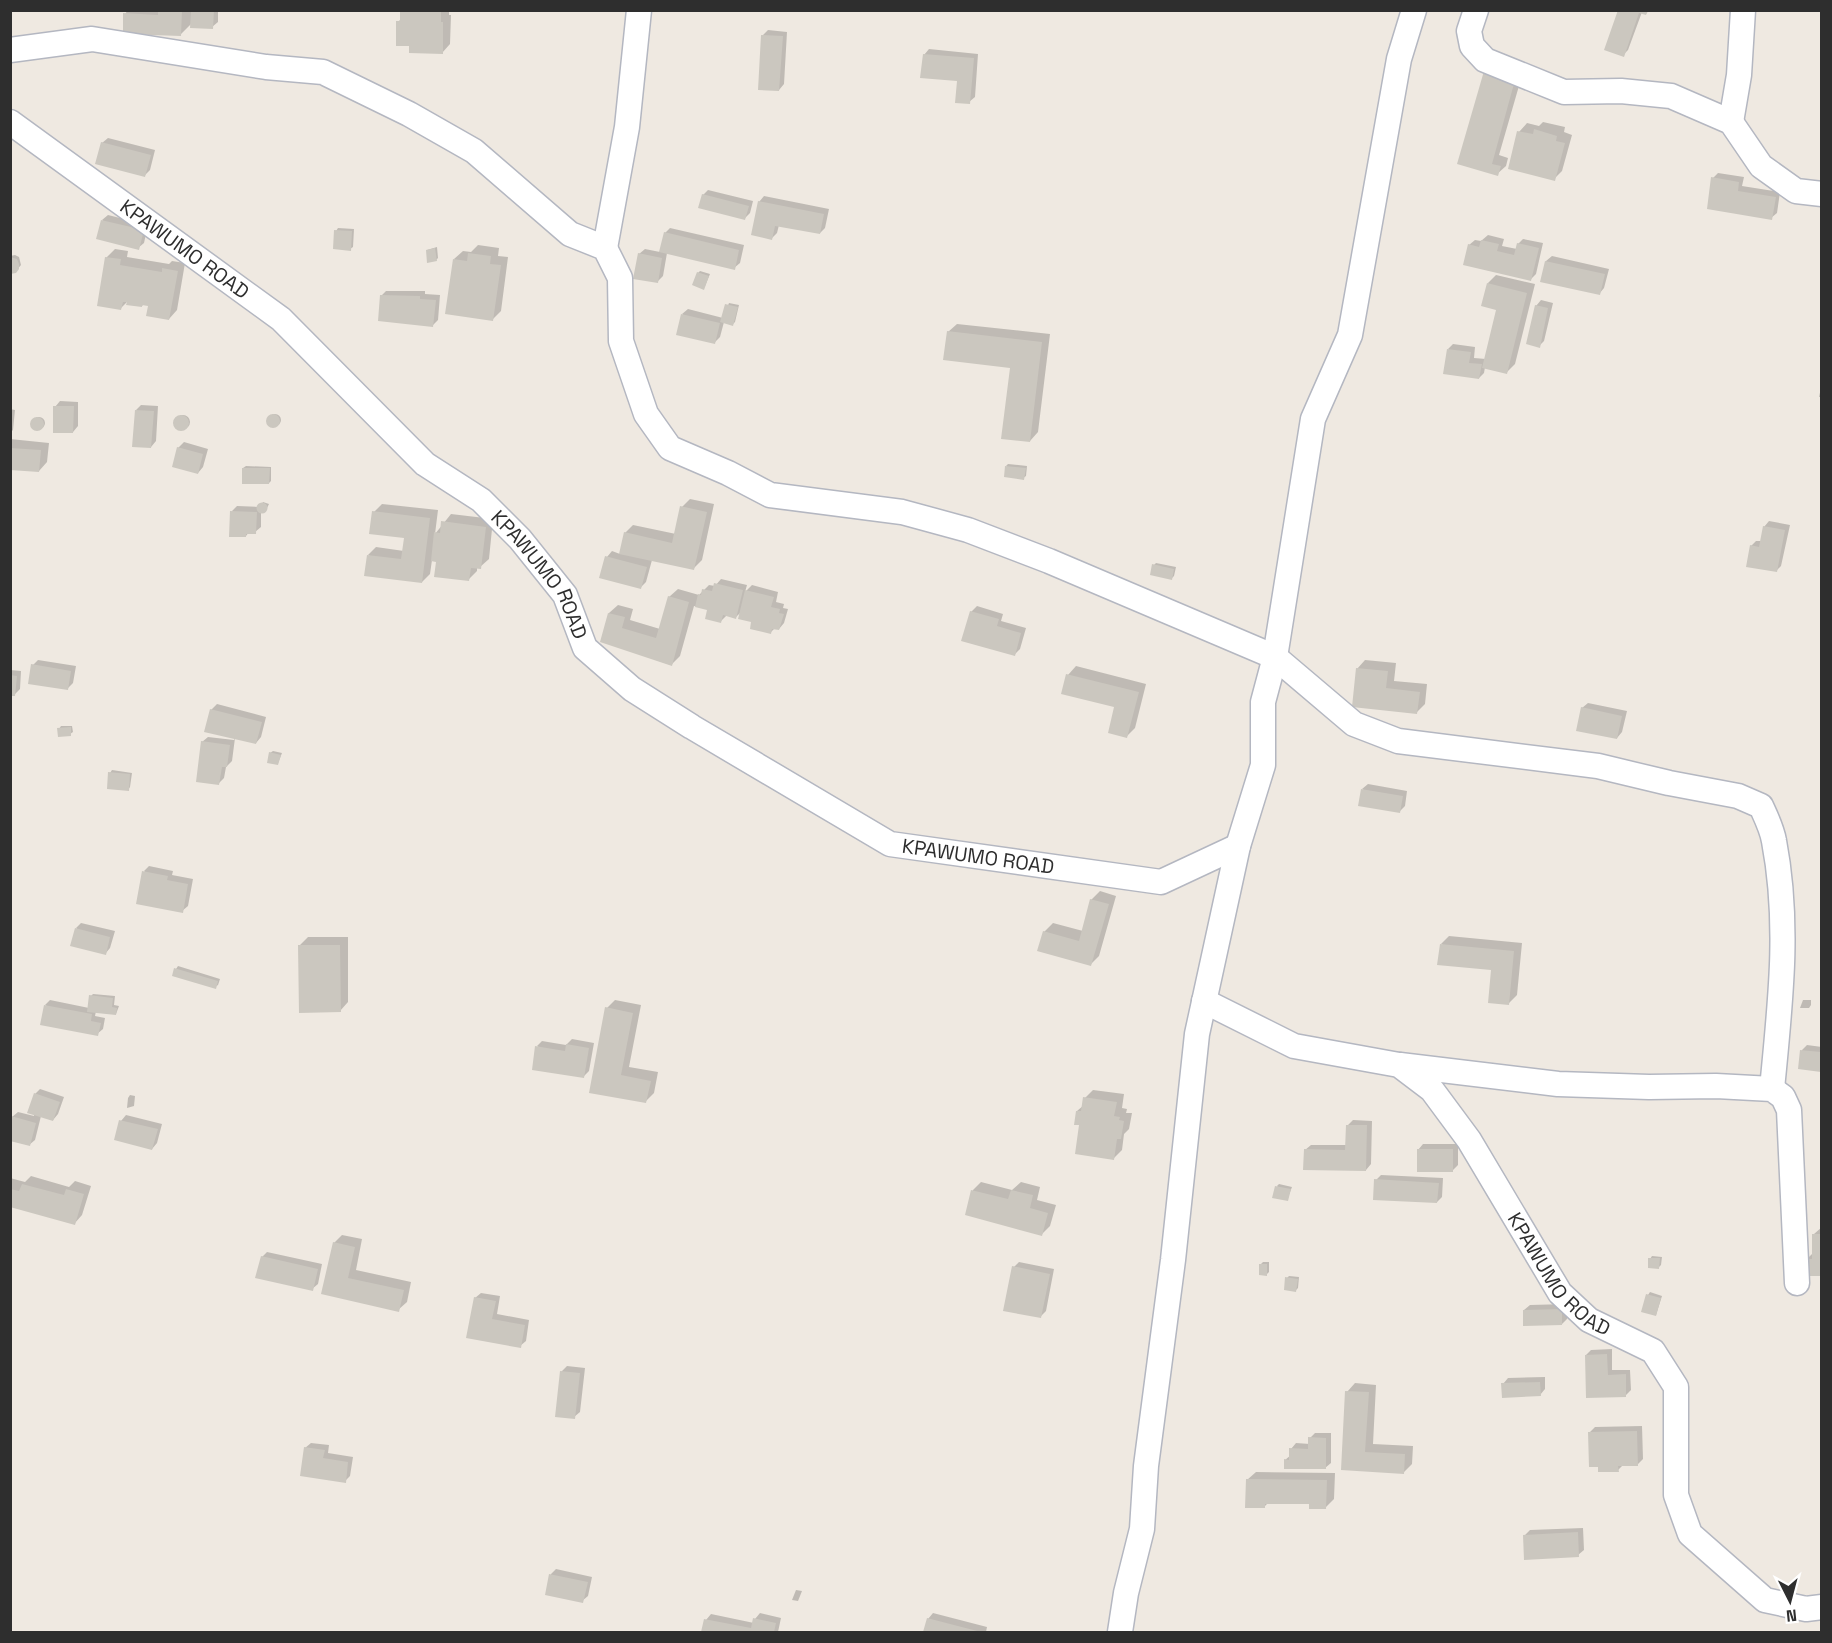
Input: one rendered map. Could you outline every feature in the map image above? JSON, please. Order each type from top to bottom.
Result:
[{"type":"street","points":[[639,10],[627,127],[605,249],[620,278],[621,341],[646,414],[670,448],[728,473],[770,495],[902,512],[968,530],[1049,561],[1275,657],[1354,724],[1398,741],[1598,766],[1738,796],[1761,806],[1774,839],[1784,926],[1772,1089]]},
{"type":"street","points":[[1476,10],[1469,31],[1472,46],[1485,60],[1564,92],[1621,91],[1671,96],[1731,122],[1761,166],[1796,191],[1821,194]]},
{"type":"street","points":[[1731,122],[1739,75],[1743,10]]},
{"type":"street","points":[[1120,1632],[1126,1593],[1142,1528],[1146,1466],[1173,1260],[1197,1034],[1238,846],[1263,765],[1263,702],[1275,657],[1313,419],[1350,335],[1409,12]]},
{"type":"street","points":[[10,50],[92,39],[266,68],[323,72],[408,114],[474,151],[570,234],[605,249]]},
{"type":"street","name":"KPAWUMO ROAD","points":[[10,122],[280,319],[425,464],[481,500],[520,539],[565,595],[585,648],[632,689],[890,844],[1161,882],[1238,846]]},
{"type":"street","name":"KPAWUMO ROAD","points":[[1204,1001],[1294,1046],[1400,1065],[1432,1090],[1469,1140],[1560,1293],[1588,1320],[1653,1352],[1676,1387],[1676,1495],[1690,1534],[1764,1600],[1806,1609],[1821,1607]]},
{"type":"street","points":[[1400,1065],[1558,1084],[1772,1089],[1783,1097],[1789,1110],[1797,1283]]},
{"type":"building","points":[[158,10],[182,10],[181,36],[123,34],[123,13],[158,15]]},
{"type":"building","points":[[191,10],[214,10],[213,29],[190,28]]},
{"type":"building","points":[[400,10],[441,10],[443,54],[409,53],[409,46],[396,46],[396,21],[400,21]]},
{"type":"building","points":[[1618,10],[1648,10],[1646,15],[1639,13],[1624,57],[1604,50]]},
{"type":"building","points":[[761,35],[783,36],[779,91],[758,90]]},
{"type":"building","points":[[923,54],[974,58],[970,104],[955,103],[957,81],[920,78]]},
{"type":"building","points":[[1484,71],[1515,80],[1492,164],[1501,166],[1498,176],[1457,164]]},
{"type":"building","points":[[1534,129],[1557,136],[1556,141],[1565,143],[1555,181],[1508,169],[1517,131],[1533,134]]},
{"type":"building","points":[[101,142],[151,155],[145,177],[95,164]]},
{"type":"building","points":[[1711,177],[1739,182],[1738,191],[1776,197],[1772,220],[1707,209]]},
{"type":"building","points":[[702,194],[749,206],[745,220],[698,208]]},
{"type":"building","points":[[758,201],[824,214],[820,234],[775,226],[772,240],[751,235]]},
{"type":"building","points":[[101,220],[144,230],[139,250],[96,239]]},
{"type":"building","points":[[334,230],[352,231],[351,251],[333,249]]},
{"type":"building","points":[[664,232],[739,250],[735,270],[659,252]]},
{"type":"building","points":[[1481,240],[1499,244],[1497,251],[1514,255],[1517,243],[1539,248],[1531,281],[1463,265],[1468,244],[1479,247]]},
{"type":"building","points":[[435,248],[437,261],[427,263],[426,250]]},
{"type":"building","points":[[468,253],[491,256],[490,264],[501,265],[493,321],[445,314],[453,259],[467,261]]},
{"type":"building","points":[[638,253],[662,258],[658,283],[633,279]]},
{"type":"building","points":[[10,257],[17,259],[19,264],[16,273],[10,274]]},
{"type":"building","points":[[105,257],[121,259],[120,265],[162,272],[162,268],[178,271],[169,320],[146,316],[148,306],[126,305],[127,302],[123,302],[121,310],[97,306]]},
{"type":"building","points":[[1545,261],[1605,274],[1600,295],[1540,282]]},
{"type":"building","points":[[697,272],[709,276],[704,290],[692,285]]},
{"type":"building","points":[[1487,283],[1527,293],[1507,374],[1482,368],[1496,310],[1481,306]]},
{"type":"building","points":[[380,295],[420,296],[420,299],[436,300],[433,327],[378,321]]},
{"type":"building","points":[[725,304],[738,307],[733,326],[720,322]]},
{"type":"building","points":[[1535,305],[1548,308],[1540,348],[1526,344]]},
{"type":"building","points":[[681,314],[720,323],[715,344],[676,335]]},
{"type":"building","points":[[947,331],[1042,342],[1030,442],[1001,439],[1010,368],[943,360]]},
{"type":"building","points":[[1447,349],[1471,352],[1469,363],[1482,364],[1479,379],[1443,374]]},
{"type":"building","points":[[53,406],[74,406],[73,433],[53,433]]},
{"type":"building","points":[[135,410],[154,411],[151,448],[132,447]]},
{"type":"building","points":[[273,414],[278,416],[280,421],[278,426],[273,428],[268,426],[266,421],[268,416]]},
{"type":"building","points":[[181,415],[189,423],[181,431],[173,423]]},
{"type":"building","points":[[37,417],[42,419],[44,424],[42,429],[37,431],[32,429],[30,424],[32,419]]},
{"type":"building","points":[[177,447],[203,454],[198,474],[172,467]]},
{"type":"building","points":[[10,448],[41,450],[39,472],[10,470]]},
{"type":"building","points":[[1005,466],[1026,468],[1024,480],[1004,477]]},
{"type":"building","points":[[242,468],[270,468],[269,484],[242,484]]},
{"type":"building","points":[[262,502],[268,508],[262,514],[256,508]]},
{"type":"building","points":[[680,506],[707,512],[694,570],[619,554],[624,532],[672,543]]},
{"type":"building","points":[[230,511],[257,512],[256,534],[246,534],[246,537],[229,537]]},
{"type":"building","points":[[372,511],[430,518],[422,583],[364,576],[367,555],[401,559],[404,538],[369,534]]},
{"type":"building","points":[[441,521],[486,527],[481,569],[471,568],[469,581],[434,577],[436,562],[431,561],[434,532],[440,533]]},
{"type":"building","points":[[1763,526],[1785,530],[1777,572],[1746,567],[1750,545],[1759,547]]},
{"type":"building","points":[[605,556],[647,567],[641,589],[599,578]]},
{"type":"building","points":[[1152,564],[1174,569],[1172,580],[1150,575]]},
{"type":"building","points":[[714,583],[743,590],[736,619],[723,615],[721,623],[705,619],[707,610],[695,607],[698,594],[701,595],[702,589],[712,591]]},
{"type":"building","points":[[745,590],[774,597],[771,607],[780,609],[779,613],[784,614],[779,630],[772,629],[771,634],[750,629],[751,622],[738,619]]},
{"type":"building","points":[[668,596],[689,602],[672,666],[600,642],[608,613],[625,617],[622,628],[656,638]]},
{"type":"building","points":[[970,611],[999,619],[997,626],[1021,633],[1015,656],[961,641]]},
{"type":"building","points":[[31,664],[71,671],[68,690],[28,684]]},
{"type":"building","points":[[1356,668],[1388,671],[1386,688],[1420,692],[1417,714],[1352,707]]},
{"type":"building","points":[[1066,674],[1139,692],[1127,738],[1108,733],[1114,707],[1061,694]]},
{"type":"building","points":[[10,675],[17,676],[15,696],[10,696]]},
{"type":"building","points":[[1581,707],[1622,716],[1617,739],[1576,731]]},
{"type":"building","points":[[210,709],[262,722],[256,744],[204,732]]},
{"type":"building","points":[[71,727],[71,736],[58,737],[57,728]]},
{"type":"building","points":[[201,741],[230,745],[227,767],[222,767],[219,785],[196,782]]},
{"type":"building","points":[[269,752],[281,755],[278,765],[267,763]]},
{"type":"building","points":[[108,772],[130,774],[129,791],[107,789]]},
{"type":"building","points":[[1361,789],[1403,796],[1400,813],[1358,806]]},
{"type":"building","points":[[142,871],[168,876],[167,880],[188,884],[183,913],[136,904]]},
{"type":"building","points":[[1090,899],[1109,904],[1091,966],[1037,951],[1043,931],[1079,941]]},
{"type":"building","points":[[75,928],[110,937],[106,955],[70,946]]},
{"type":"building","points":[[1440,944],[1514,951],[1509,1005],[1488,1003],[1491,970],[1437,965]]},
{"type":"building","points":[[298,945],[340,945],[341,1012],[299,1013]]},
{"type":"building","points":[[174,968],[218,981],[216,989],[172,976]]},
{"type":"building","points":[[89,995],[113,998],[112,1007],[117,1008],[116,1015],[87,1012]]},
{"type":"building","points":[[44,1005],[92,1014],[91,1021],[101,1023],[98,1036],[40,1025]]},
{"type":"building","points":[[605,1007],[633,1013],[621,1075],[651,1081],[646,1103],[589,1093]]},
{"type":"building","points":[[566,1044],[589,1048],[584,1078],[532,1070],[535,1046],[565,1051]]},
{"type":"building","points":[[1800,1050],[1821,1052],[1821,1072],[1798,1069]]},
{"type":"building","points":[[34,1093],[60,1102],[53,1121],[27,1113]]},
{"type":"building","points":[[1083,1097],[1117,1102],[1114,1116],[1124,1121],[1121,1139],[1117,1139],[1114,1160],[1075,1154],[1079,1125],[1074,1125],[1076,1111],[1081,1111]]},
{"type":"building","points":[[11,1116],[36,1123],[30,1146],[10,1141]]},
{"type":"building","points":[[119,1120],[158,1129],[152,1150],[114,1140]]},
{"type":"building","points":[[1346,1125],[1367,1125],[1366,1171],[1303,1170],[1304,1149],[1345,1150]]},
{"type":"building","points":[[1417,1149],[1453,1149],[1453,1172],[1417,1172]]},
{"type":"building","points":[[1374,1179],[1439,1183],[1437,1203],[1373,1200]]},
{"type":"building","points":[[22,1184],[64,1195],[66,1189],[84,1194],[75,1225],[10,1207],[10,1189],[19,1191]]},
{"type":"building","points":[[1275,1186],[1291,1189],[1288,1201],[1272,1198]]},
{"type":"building","points":[[971,1190],[1008,1199],[1011,1190],[1033,1195],[1030,1208],[1048,1213],[1042,1236],[965,1215]]},
{"type":"building","points":[[1812,1234],[1821,1234],[1821,1276],[1804,1276],[1804,1259],[1812,1259]]},
{"type":"building","points":[[333,1242],[355,1247],[348,1278],[404,1290],[399,1312],[321,1294]]},
{"type":"building","points":[[261,1256],[318,1269],[313,1291],[255,1278]]},
{"type":"building","points":[[1648,1258],[1660,1258],[1659,1269],[1648,1268]]},
{"type":"building","points":[[1259,1264],[1267,1264],[1267,1276],[1259,1275]]},
{"type":"building","points":[[1012,1266],[1050,1274],[1041,1318],[1003,1311]]},
{"type":"building","points":[[1285,1277],[1298,1279],[1296,1292],[1284,1290]]},
{"type":"building","points":[[1646,1294],[1661,1298],[1656,1316],[1641,1312]]},
{"type":"building","points":[[474,1297],[496,1301],[492,1319],[525,1325],[521,1348],[466,1338]]},
{"type":"building","points":[[1562,1309],[1562,1325],[1523,1326],[1523,1310]]},
{"type":"building","points":[[1607,1354],[1608,1375],[1626,1374],[1626,1397],[1586,1398],[1585,1355]]},
{"type":"building","points":[[560,1371],[580,1373],[575,1419],[555,1417]]},
{"type":"building","points":[[1540,1382],[1541,1396],[1502,1398],[1501,1383]]},
{"type":"building","points":[[1345,1391],[1369,1392],[1365,1452],[1405,1454],[1404,1474],[1341,1470]]},
{"type":"building","points":[[1637,1431],[1638,1466],[1618,1466],[1619,1472],[1598,1472],[1598,1467],[1589,1467],[1588,1432]]},
{"type":"building","points":[[1308,1437],[1326,1438],[1326,1469],[1284,1469],[1284,1459],[1289,1460],[1289,1448],[1308,1449]]},
{"type":"building","points":[[304,1447],[325,1450],[323,1458],[348,1462],[346,1483],[300,1476]]},
{"type":"building","points":[[1246,1479],[1327,1480],[1326,1509],[1309,1509],[1309,1504],[1265,1504],[1265,1508],[1245,1508]]},
{"type":"building","points":[[1578,1532],[1579,1557],[1524,1560],[1523,1535]]},
{"type":"building","points":[[549,1574],[588,1582],[583,1603],[545,1595]]},
{"type":"building","points":[[753,1618],[776,1623],[774,1632],[701,1632],[704,1619],[751,1628]]},
{"type":"building","points":[[927,1618],[981,1632],[923,1632]]}]
